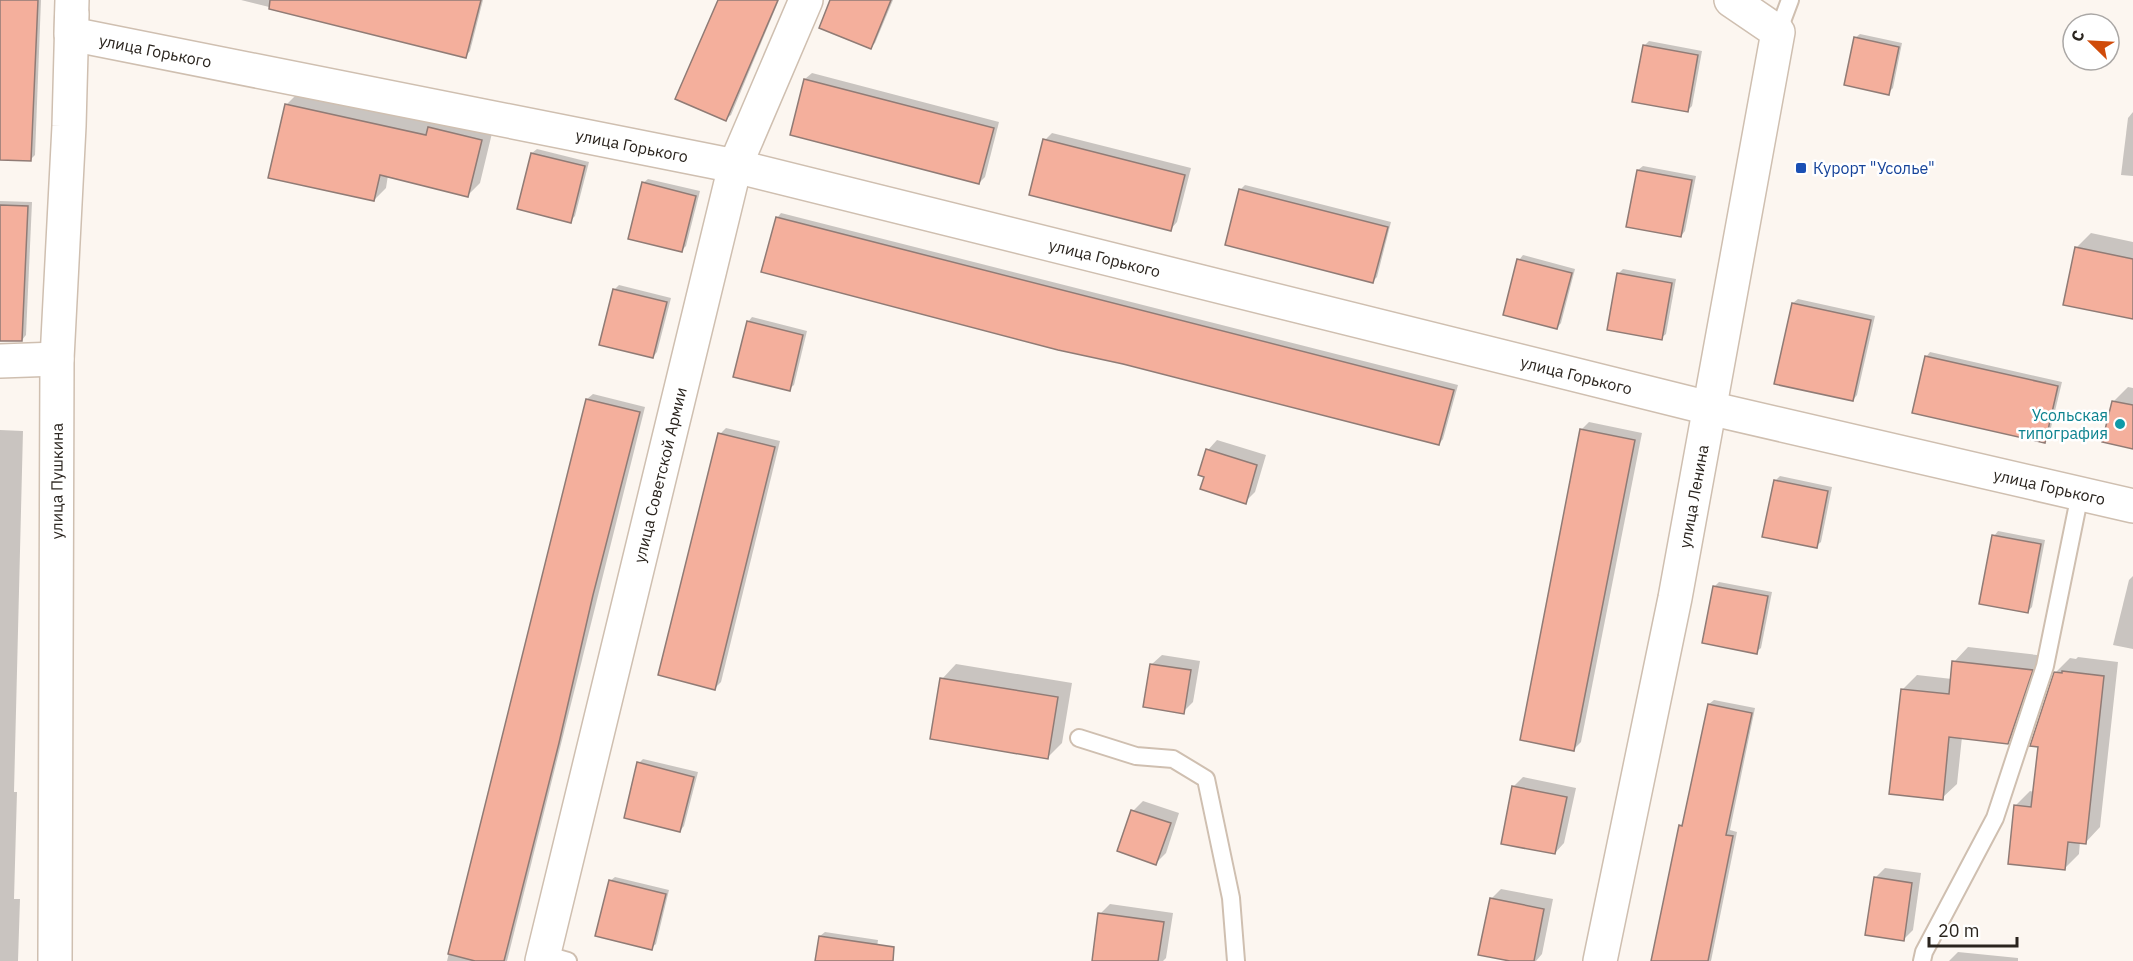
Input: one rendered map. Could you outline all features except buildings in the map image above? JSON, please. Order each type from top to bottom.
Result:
[{"type":"street","name":"улица Пушкина","points":[[55,961],[57,359],[69,126],[72,0]]},
{"type":"street","name":"улица Советской Армии","points":[[551,959],[735,166],[806,0]]},
{"type":"street","points":[[1731,0],[1778,32]]},
{"type":"street","name":"улица Ленина","points":[[1600,961],[1675,598],[1778,32]]},
{"type":"street","name":"улица Горького","points":[[71,34],[735,166],[1708,408],[2133,506]]},
{"type":"street","points":[[0,361],[57,359]]},
{"type":"lane","points":[[1778,32],[1790,0]]},
{"type":"lane","points":[[1922,961],[1924,952],[1995,818],[2045,666],[2080,494]]},
{"type":"lane","points":[[1079,738],[1136,756],[1173,759],[1206,779],[1231,898],[1236,961]]},
{"type":"place","name":"Курорт \"Усолье\"","points":[[1801,168]]},
{"type":"place","name":"Усольская типография","points":[[2120,424]]}]
